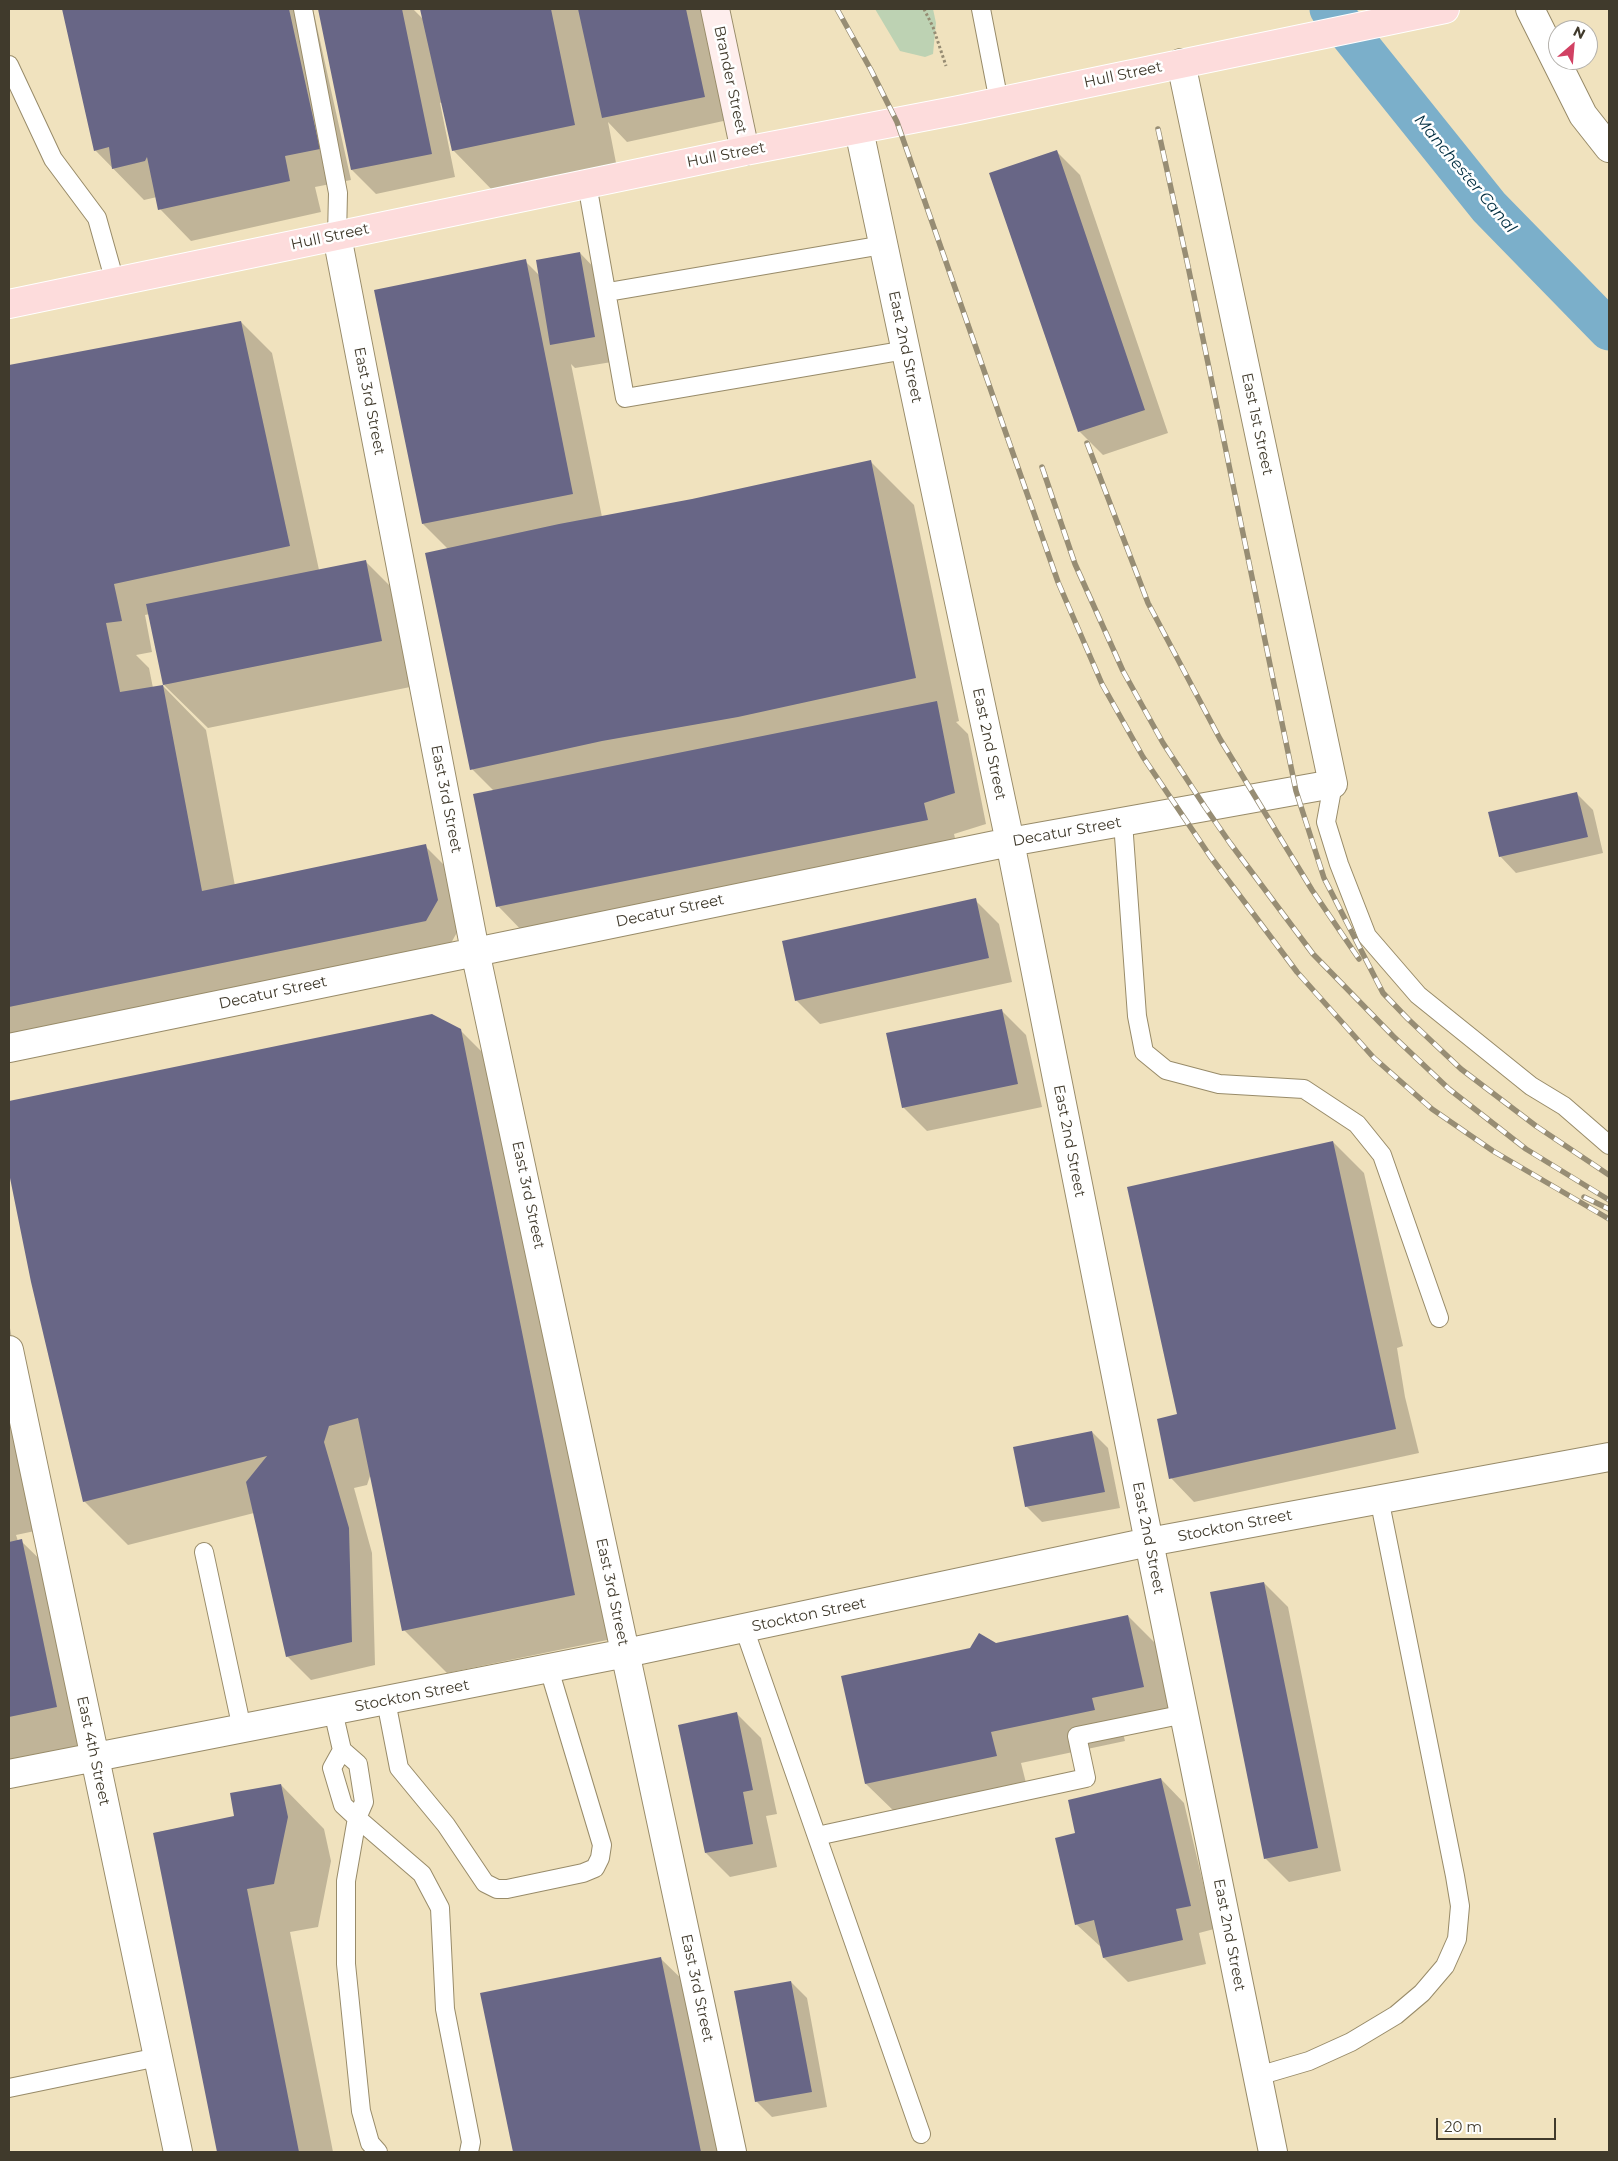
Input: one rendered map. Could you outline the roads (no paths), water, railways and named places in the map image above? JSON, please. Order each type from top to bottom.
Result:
[{"type":"main road","name":"Hull Street","points":[[9,304],[745,151],[999,102],[1437,11]]},
{"type":"street","name":"Brander Street","points":[[715,9],[745,151]]},
{"type":"street","points":[[1530,9],[1583,115],[1609,148]]},
{"type":"street","name":"East 1st Street","points":[[1181,63],[1334,784]]},
{"type":"street","name":"East 2nd Street","points":[[859,130],[1010,842],[1149,1542],[1273,2152]]},
{"type":"street","name":"East 3rd Street","points":[[338,236],[475,951],[732,2152]]},
{"type":"street","name":"Decatur Street","points":[[9,1048],[1010,842],[1334,784]]},
{"type":"street","name":"East 4th Street","points":[[9,1350],[178,2152]]},
{"type":"street","name":"Stockton Street","points":[[9,1774],[549,1669],[1149,1542],[1609,1457]]},
{"type":"lane","points":[[303,9],[338,193],[338,236]]},
{"type":"lane","points":[[981,9],[999,102]]},
{"type":"lane","points":[[9,65],[53,159],[97,218],[115,282]]},
{"type":"lane","points":[[588,184],[625,398],[906,350]]},
{"type":"lane","points":[[608,292],[884,245]]},
{"type":"lane","points":[[1334,784],[1326,822],[1339,864],[1366,936],[1418,995],[1531,1086],[1564,1106],[1609,1146]]},
{"type":"lane","points":[[1123,822],[1138,1016],[1144,1052],[1166,1070],[1219,1084],[1304,1089],[1357,1124],[1382,1155],[1439,1318]]},
{"type":"lane","points":[[1258,2076],[1309,2061],[1351,2042],[1396,2015],[1422,1993],[1445,1966],[1457,1939],[1460,1906],[1455,1876],[1379,1498]]},
{"type":"lane","points":[[204,1552],[242,1729]]},
{"type":"lane","points":[[744,1628],[921,2134]]},
{"type":"lane","points":[[386,1701],[399,1768],[446,1825],[485,1883],[497,1889],[507,1889],[582,1873],[595,1868],[600,1858],[602,1845],[549,1669]]},
{"type":"lane","points":[[333,1711],[342,1750],[358,1764],[364,1802],[358,1818],[346,1881],[346,1964],[361,2110],[370,2142],[378,2152]]},
{"type":"lane","points":[[817,1836],[1086,1778],[1077,1736],[1185,1714]]},
{"type":"lane","points":[[342,1750],[332,1768],[343,1805],[422,1874],[440,1908],[446,2009],[471,2142],[469,2152]]},
{"type":"lane","points":[[9,2088],[158,2057]]},
{"type":"waterway","name":"Manchester Canal","points":[[1330,9],[1489,207],[1609,330]]},
{"type":"railway","points":[[837,9],[897,122],[1058,582],[1102,684],[1143,757],[1210,856],[1297,972],[1374,1058],[1432,1109],[1493,1151],[1609,1219]]},
{"type":"railway","points":[[1158,129],[1296,791],[1324,878],[1383,993],[1461,1069],[1536,1126],[1609,1175]]},
{"type":"railway","points":[[1087,443],[1148,603],[1220,739],[1312,890],[1359,959]]},
{"type":"railway","points":[[1042,467],[1075,564],[1123,671],[1163,743],[1230,843],[1313,954],[1393,1036],[1449,1089],[1526,1149],[1609,1200]]},
{"type":"railway","points":[[1584,1197],[1609,1209]]}]
